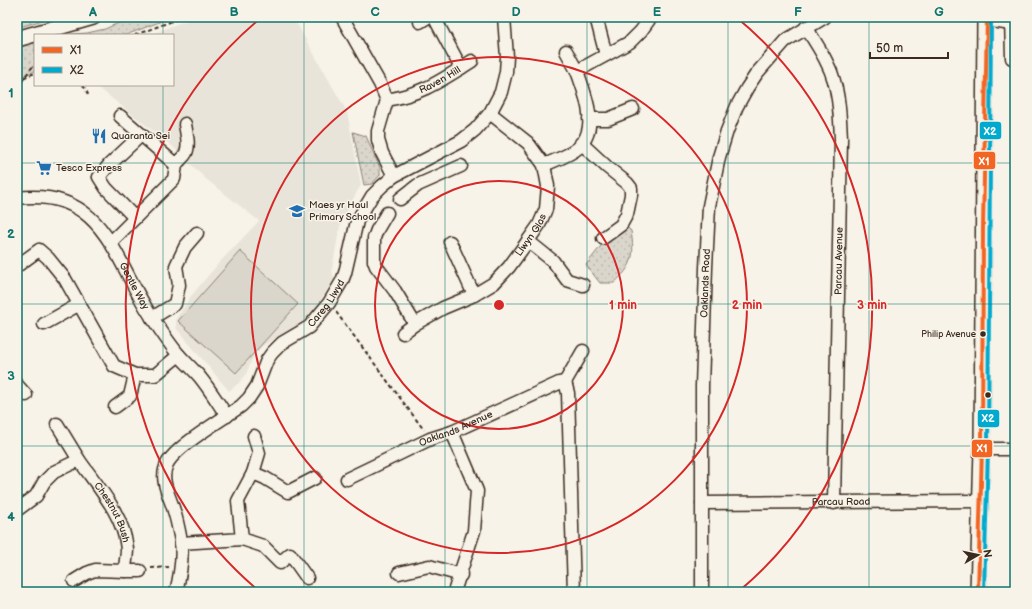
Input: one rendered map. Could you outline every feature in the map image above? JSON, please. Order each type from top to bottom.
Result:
[{"type":"main road","points":[[34,34],[93,17]]},
{"type":"main road","points":[[978,592],[982,449],[986,18]]},
{"type":"main road","points":[[17,39],[34,34]]},
{"type":"street","points":[[342,17],[357,31],[386,100],[378,131],[378,140],[382,153],[394,176]]},
{"type":"street","name":"Raven Hill","points":[[386,100],[406,96],[424,90],[461,68],[434,17]]},
{"type":"street","name":"Careg Llwyd","points":[[176,592],[180,576],[181,543],[175,512],[164,481],[164,472],[167,463],[180,448],[241,406],[249,398],[257,386],[272,353],[282,343],[309,327],[329,303],[345,273],[357,221],[372,196],[394,176],[461,141],[475,130],[490,113],[501,92],[506,72],[507,57],[504,17]]},
{"type":"street","points":[[596,17],[606,55]]},
{"type":"street","points":[[577,71],[630,42],[641,31],[651,17]]},
{"type":"street","name":"Oaklands Road","points":[[702,592],[702,386],[708,229],[709,206],[719,158],[727,131],[737,106],[757,73],[785,41],[825,17]]},
{"type":"street","points":[[986,18],[1011,20],[1012,58]]},
{"type":"street","name":"Parcau Avenue","points":[[806,28],[828,64],[835,85],[840,109],[841,139],[834,503]]},
{"type":"street","points":[[544,165],[578,148],[587,136],[589,119],[584,92],[577,71],[566,51]]},
{"type":"street","points":[[461,68],[472,61]]},
{"type":"street","points":[[589,119],[608,119],[633,109]]},
{"type":"street","name":"Llwyn Glas","points":[[403,333],[415,324],[443,308],[494,283],[510,267],[539,225],[546,209],[548,186],[544,165],[528,143],[490,113]]},
{"type":"street","points":[[120,116],[176,165]]},
{"type":"street","points":[[111,242],[174,179],[176,165],[186,154],[188,146],[185,124]]},
{"type":"street","points":[[135,218],[106,188],[99,177],[109,165],[142,135]]},
{"type":"street","points":[[581,143],[631,188],[627,214],[621,225],[603,238]]},
{"type":"street","points":[[424,160],[431,179]]},
{"type":"street","points":[[400,199],[418,185],[461,166]]},
{"type":"street","name":"Gentle Way","points":[[17,198],[30,197],[60,200],[90,217],[111,242],[152,318],[179,354],[200,377],[227,416]]},
{"type":"street","points":[[387,213],[374,238],[374,261],[376,266],[395,291],[415,324]]},
{"type":"street","points":[[152,318],[175,304],[179,285],[176,266],[185,248],[197,233]]},
{"type":"street","points":[[528,241],[553,261],[566,280],[583,285]]},
{"type":"street","points":[[450,242],[474,294]]},
{"type":"street","points":[[17,266],[39,250],[48,258],[65,279],[78,305],[114,366],[135,375],[155,375],[179,354]]},
{"type":"street","points":[[44,324],[78,305]]},
{"type":"street","points":[[574,592],[568,393],[565,382],[583,351]]},
{"type":"street","points":[[116,407],[130,396],[135,375]]},
{"type":"street","name":"Oaklands Avenue","points":[[347,479],[430,439],[452,432],[565,382]]},
{"type":"street","points":[[17,385],[26,395]]},
{"type":"street","name":"Chestnut Bush","points":[[57,424],[79,460],[106,498],[122,526],[127,550],[125,571]]},
{"type":"street","points":[[452,432],[477,491],[474,531],[461,575],[454,592]]},
{"type":"street","points":[[242,539],[238,501],[253,473],[258,453],[254,436]]},
{"type":"street","points":[[982,449],[1015,449]]},
{"type":"street","points":[[17,510],[36,496],[44,482],[54,472],[79,460]]},
{"type":"street","points":[[253,473],[265,478],[288,492],[315,478]]},
{"type":"street","name":"Parcau Road","points":[[702,503],[980,501]]},
{"type":"street","points":[[181,543],[242,539],[263,546],[280,564],[290,554],[307,578]]},
{"type":"street","points":[[399,573],[429,566],[461,575]]},
{"type":"street","points":[[74,581],[87,572],[95,570],[140,571]]},
{"type":"path","points":[[138,34],[183,17]]},
{"type":"path","points":[[17,86],[22,82],[30,69],[34,66]]},
{"type":"path","points":[[17,80],[34,73]]},
{"type":"path","points":[[84,86],[89,96]]},
{"type":"path","points":[[329,303],[430,439]]},
{"type":"path","points":[[140,571],[147,568],[174,567]]},
{"type":"shaded area","points":[[17,17],[52,17],[17,28]]},
{"type":"shaded area","points":[[132,17],[172,17],[129,34],[72,34],[87,33],[105,29]]},
{"type":"shaded area","name":"Maes yr Haul Primary School","points":[[195,17],[293,17],[347,112],[361,185],[340,226],[332,269],[334,279],[317,306],[305,320],[261,347],[253,357],[246,374],[239,383],[229,391],[176,328],[176,319],[191,296],[218,264],[259,221],[206,179],[172,146],[96,86],[174,86],[174,34],[152,34]]},
{"type":"shaded area","points":[[34,41],[34,71],[17,78],[17,47]]},
{"type":"shaded area","points":[[353,132],[366,136],[380,168],[380,175],[372,184],[364,185]]},
{"type":"shaded area","points":[[628,228],[631,231],[633,247],[629,266],[614,283],[600,283],[586,265],[604,242]]},
{"type":"shaded area","points":[[240,251],[298,304],[236,373],[178,321]]},
{"type":"transit line","name":"X1","points":[[978,592],[982,449],[983,229],[987,17]]},
{"type":"transit line","name":"X2","points":[[984,592],[988,449],[991,17]]},
{"type":"place","name":"Quaranta Sei","points":[[99,136]]},
{"type":"place","name":"Tesco Express","points":[[44,168]]},
{"type":"place","name":"Maes yr Haul Primary School","points":[[297,211]]},
{"type":"place","name":"Philip Avenue","points":[[983,334]]}]
